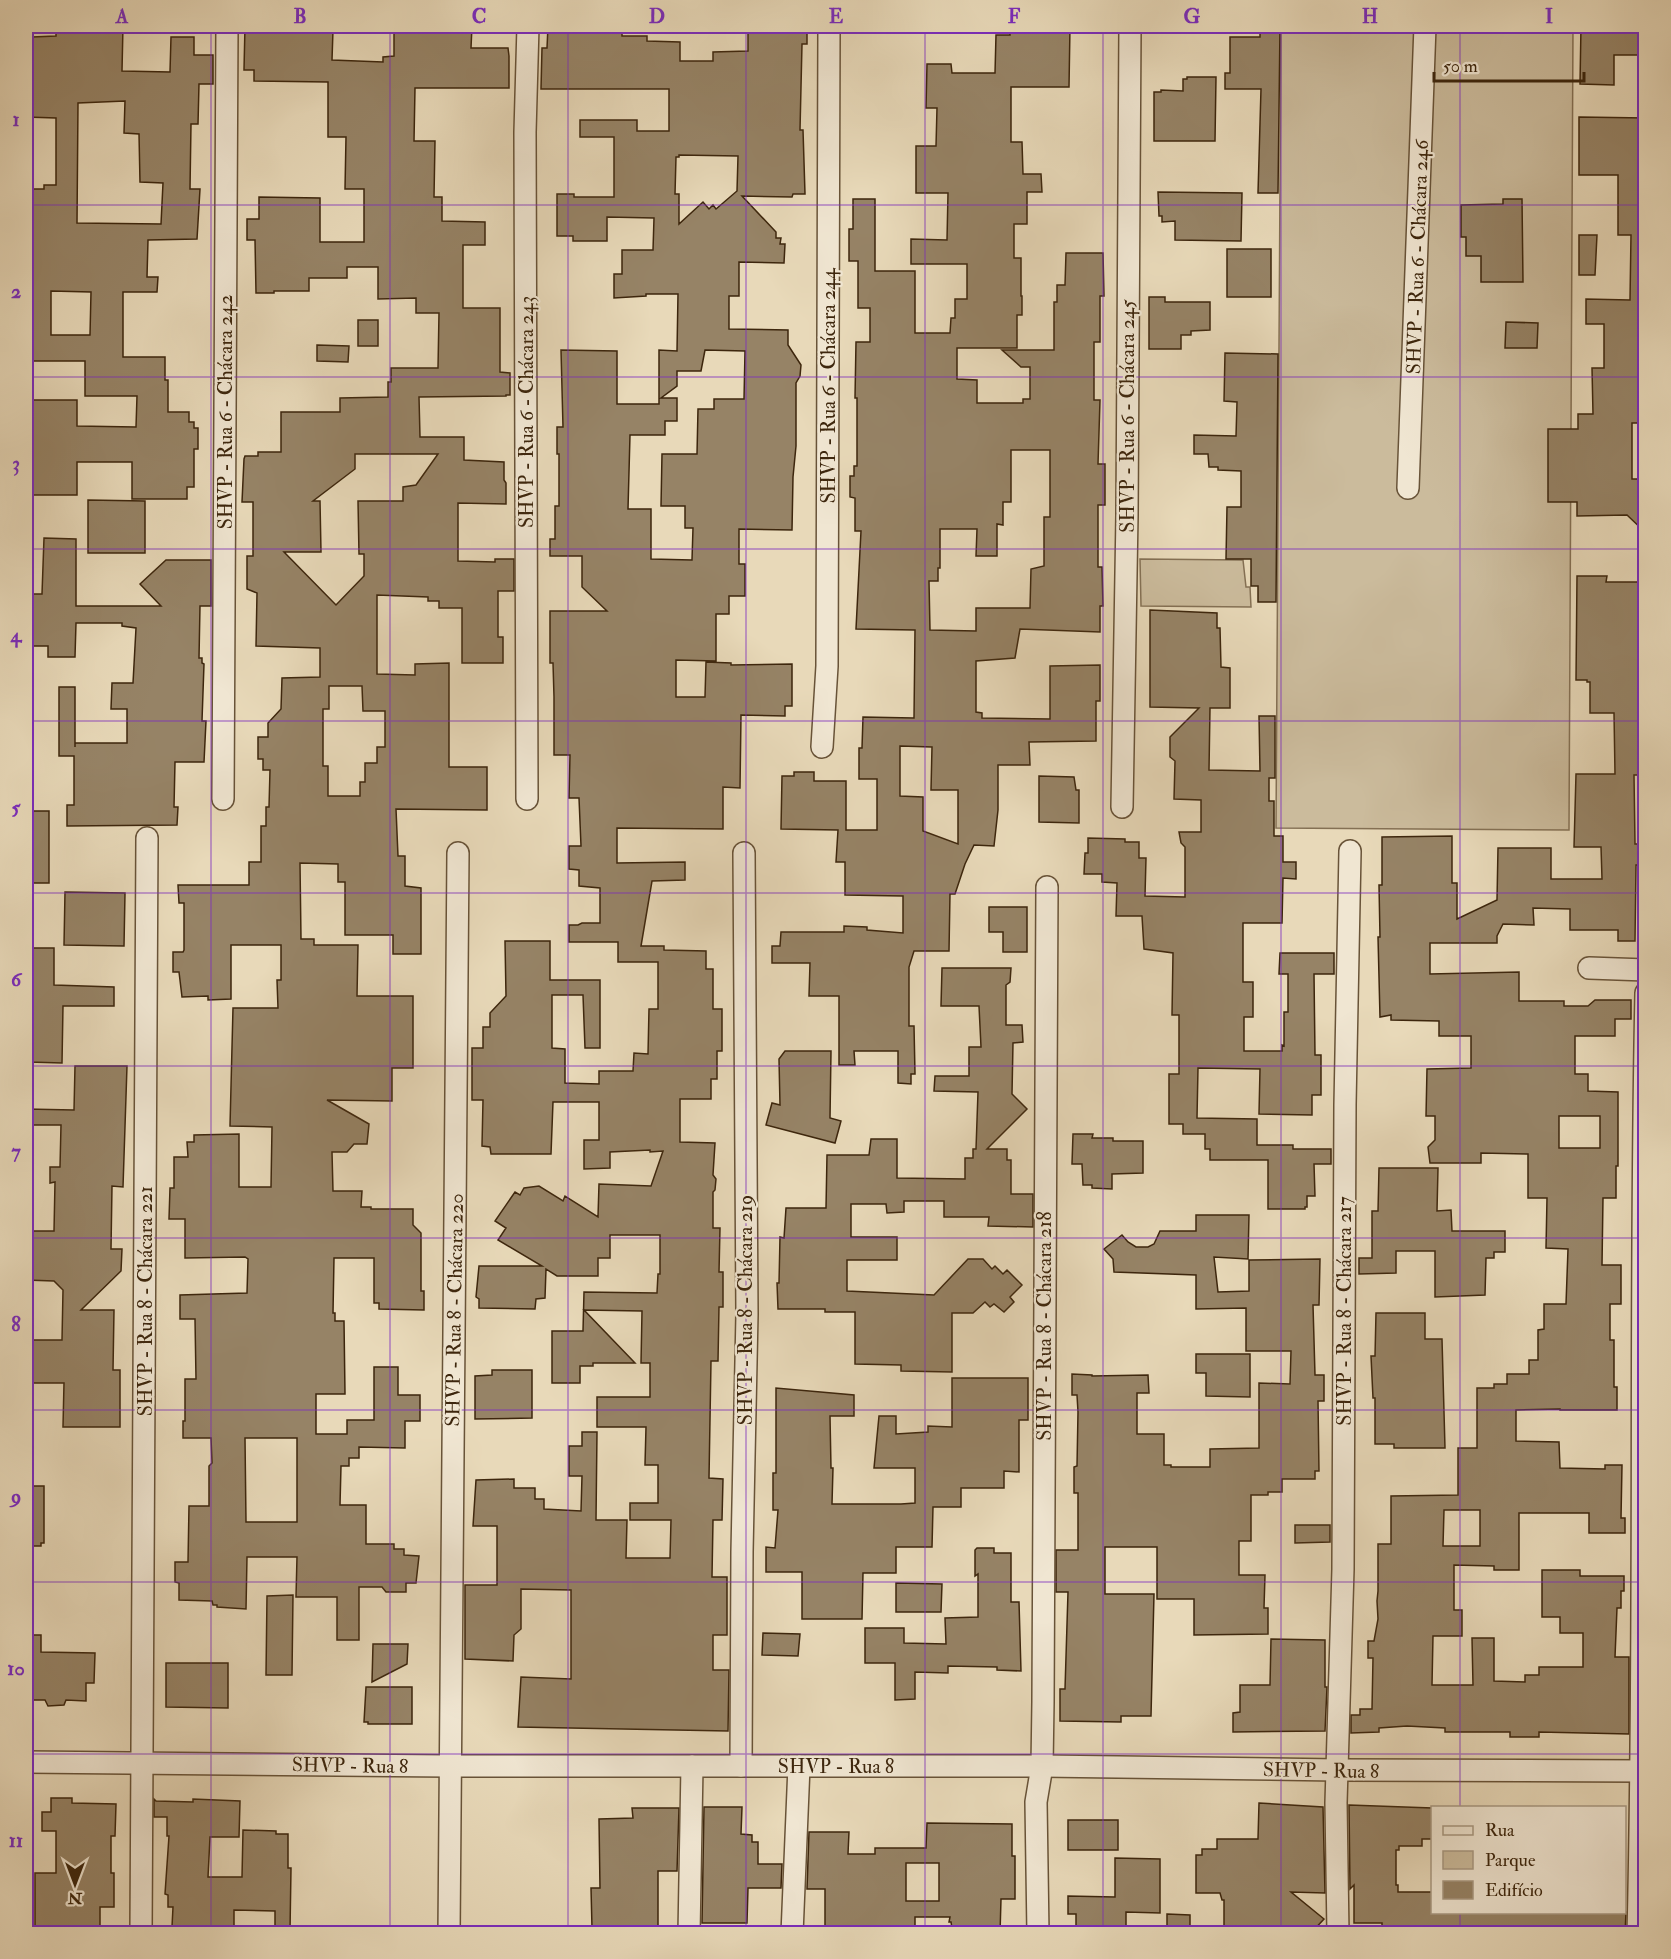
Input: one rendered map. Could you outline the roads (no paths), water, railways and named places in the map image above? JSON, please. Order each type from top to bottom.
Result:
[{"type":"street","name":"SHVP - Rua 6 - Chácara 242","points":[[223,799],[227,26]]},
{"type":"street","name":"SHVP - Rua 6 - Chácara 243","points":[[527,799],[525,132],[528,26]]},
{"type":"street","name":"SHVP - Rua 6 - Chácara 244","points":[[822,747],[827,654],[829,26]]},
{"type":"street","name":"SHVP - Rua 6 - Chácara 245","points":[[1122,807],[1127,503],[1130,26]]},
{"type":"street","name":"SHVP - Rua 6 - Chácara 246","points":[[1408,488],[1425,26]]},
{"type":"street","name":"SHVP - Rua 8 - Chácara 221","points":[[141,1934],[147,838]]},
{"type":"street","name":"SHVP - Rua 8 - Chácara 217","points":[[1338,1934],[1336,1803],[1343,1569],[1345,1105],[1350,851]]},
{"type":"street","name":"SHVP - Rua 8 - Chácara 220","points":[[449,1934],[458,853]]},
{"type":"street","name":"SHVP - Rua 8 - Chácara 219","points":[[741,1766],[742,1552],[747,1314],[744,853]]},
{"type":"street","name":"SHVP - Rua 8 - Chácara 218","points":[[1038,1934],[1036,1802],[1042,1766],[1047,887]]},
{"type":"street","points":[[1589,968],[1646,970]]},
{"type":"street","points":[[1638,1934],[1643,1771],[1643,1116],[1646,993]]},
{"type":"street","name":"SHVP - Rua 8","points":[[26,1762],[1643,1771]]},
{"type":"street","points":[[689,1934],[692,1766]]},
{"type":"street","points":[[792,1934],[799,1766]]}]
